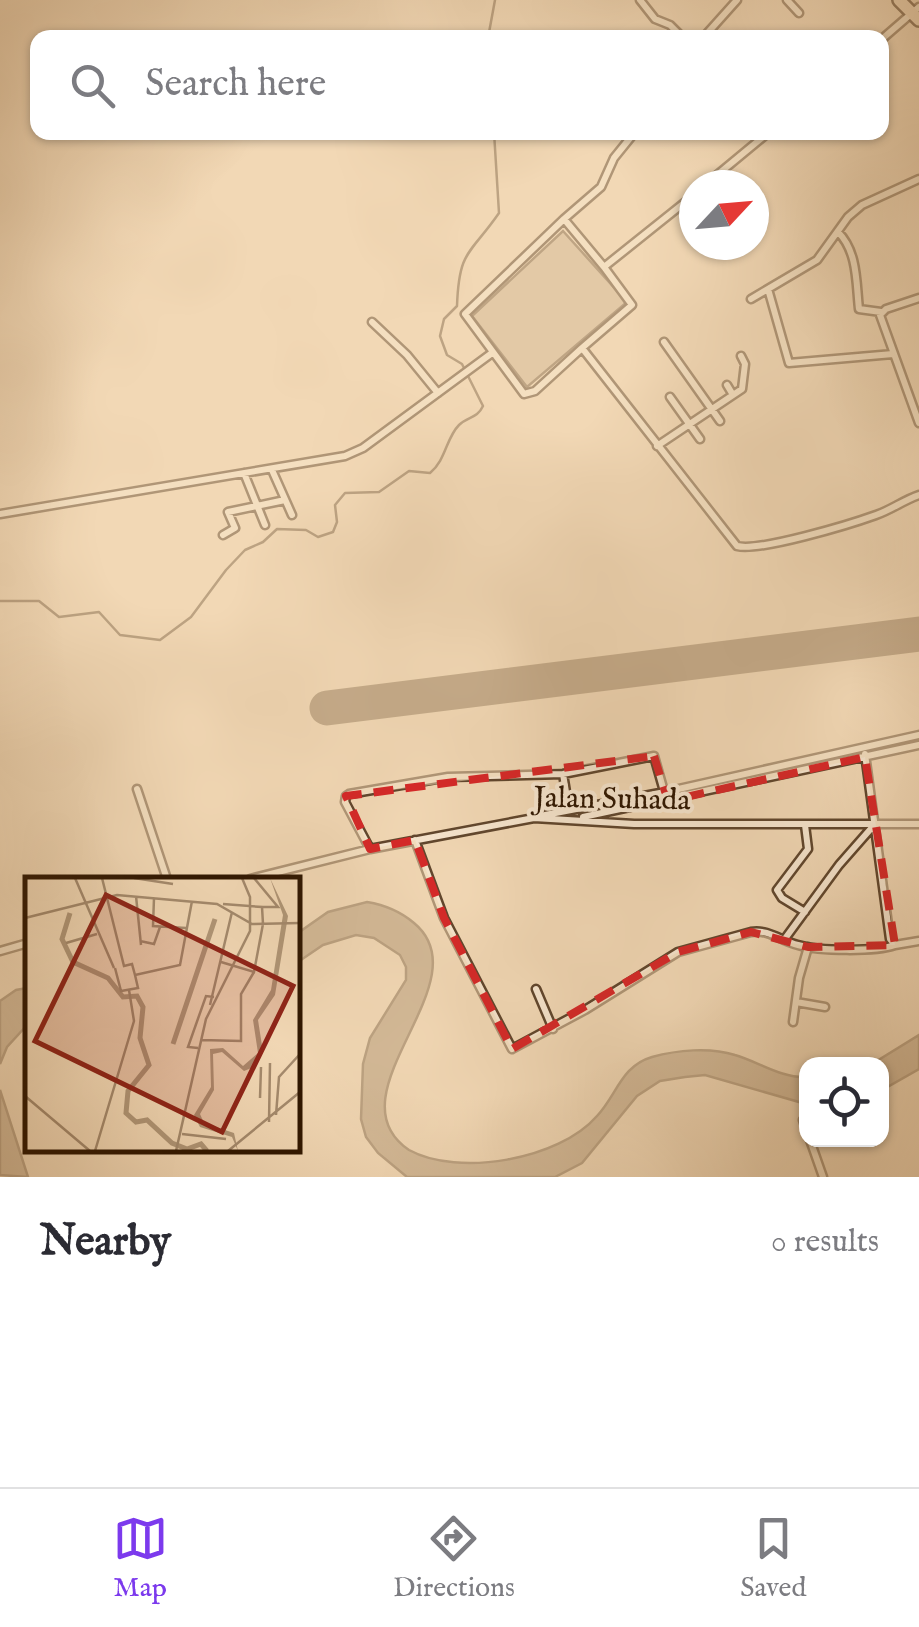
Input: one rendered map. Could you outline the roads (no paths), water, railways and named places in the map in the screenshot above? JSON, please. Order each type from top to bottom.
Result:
[{"type":"highway","points":[[899,0],[917,14]]},
{"type":"street","points":[[640,0],[655,19],[675,30]]},
{"type":"street","points":[[710,30],[737,0]]},
{"type":"street","points":[[787,0],[799,13]]},
{"type":"street","points":[[889,34],[917,14]]},
{"type":"street","points":[[564,219],[632,305],[529,395],[524,394],[465,314],[564,219],[601,187],[614,158],[629,140]]},
{"type":"street","points":[[723,170],[759,140]]},
{"type":"street","points":[[751,299],[817,260],[848,216],[871,199],[919,178]]},
{"type":"street","points":[[604,268],[679,207]]},
{"type":"street","points":[[838,232],[848,245],[855,268],[859,309],[881,312],[919,298]]},
{"type":"street","points":[[768,288],[789,363],[893,354]]},
{"type":"street","points":[[881,312],[918,419]]},
{"type":"street","points":[[372,322],[438,392]]},
{"type":"street","points":[[664,342],[720,420]]},
{"type":"street","points":[[582,348],[728,539],[744,548],[876,516],[919,494]]},
{"type":"street","points":[[0,514],[345,456],[363,448],[492,353]]},
{"type":"street","points":[[657,446],[743,386],[746,364],[742,356]]},
{"type":"street","points":[[727,385],[733,394]]},
{"type":"street","points":[[670,397],[700,439]]},
{"type":"street","points":[[272,470],[292,516]]},
{"type":"street","points":[[244,473],[265,524]]},
{"type":"street","points":[[223,535],[235,528],[228,512],[285,500]]},
{"type":"street","points":[[864,753],[919,735]]},
{"type":"street","points":[[572,819],[666,802],[738,781],[864,753],[919,746]]},
{"type":"street","points":[[864,753],[889,936],[895,945]]},
{"type":"street","points":[[370,848],[346,796],[448,777],[563,774],[654,756],[666,802]]},
{"type":"street","points":[[563,774],[569,810]]},
{"type":"street","points":[[534,818],[738,781]]},
{"type":"street","points":[[137,790],[166,877]]},
{"type":"street","name":"Jalan Suhada","points":[[261,877],[370,848],[534,818],[634,824],[919,824]]},
{"type":"street","points":[[784,940],[839,865],[876,823]]},
{"type":"street","points":[[805,825],[808,849],[777,890],[782,898],[805,912]]},
{"type":"street","points":[[414,840],[444,918],[509,1047],[518,1048],[553,1029],[678,952],[762,930],[808,947],[879,949],[919,940]]},
{"type":"street","points":[[0,951],[25,944]]},
{"type":"street","points":[[793,1022],[808,947]]},
{"type":"street","points":[[536,989],[553,1029]]},
{"type":"street","points":[[796,1002],[826,1007]]},
{"type":"street","points":[[812,1147],[823,1177]]},
{"type":"waterway","points":[[489,30],[495,0]]},
{"type":"waterway","points":[[0,601],[39,601],[59,617],[99,612],[120,635],[160,640],[191,617],[245,550],[263,542],[277,529],[306,530],[318,537],[333,532],[337,522],[335,505],[345,493],[379,492],[409,471],[430,473],[455,430],[483,406],[462,364],[447,355],[440,336],[444,319],[457,306],[464,263],[499,213],[494,140]]}]
